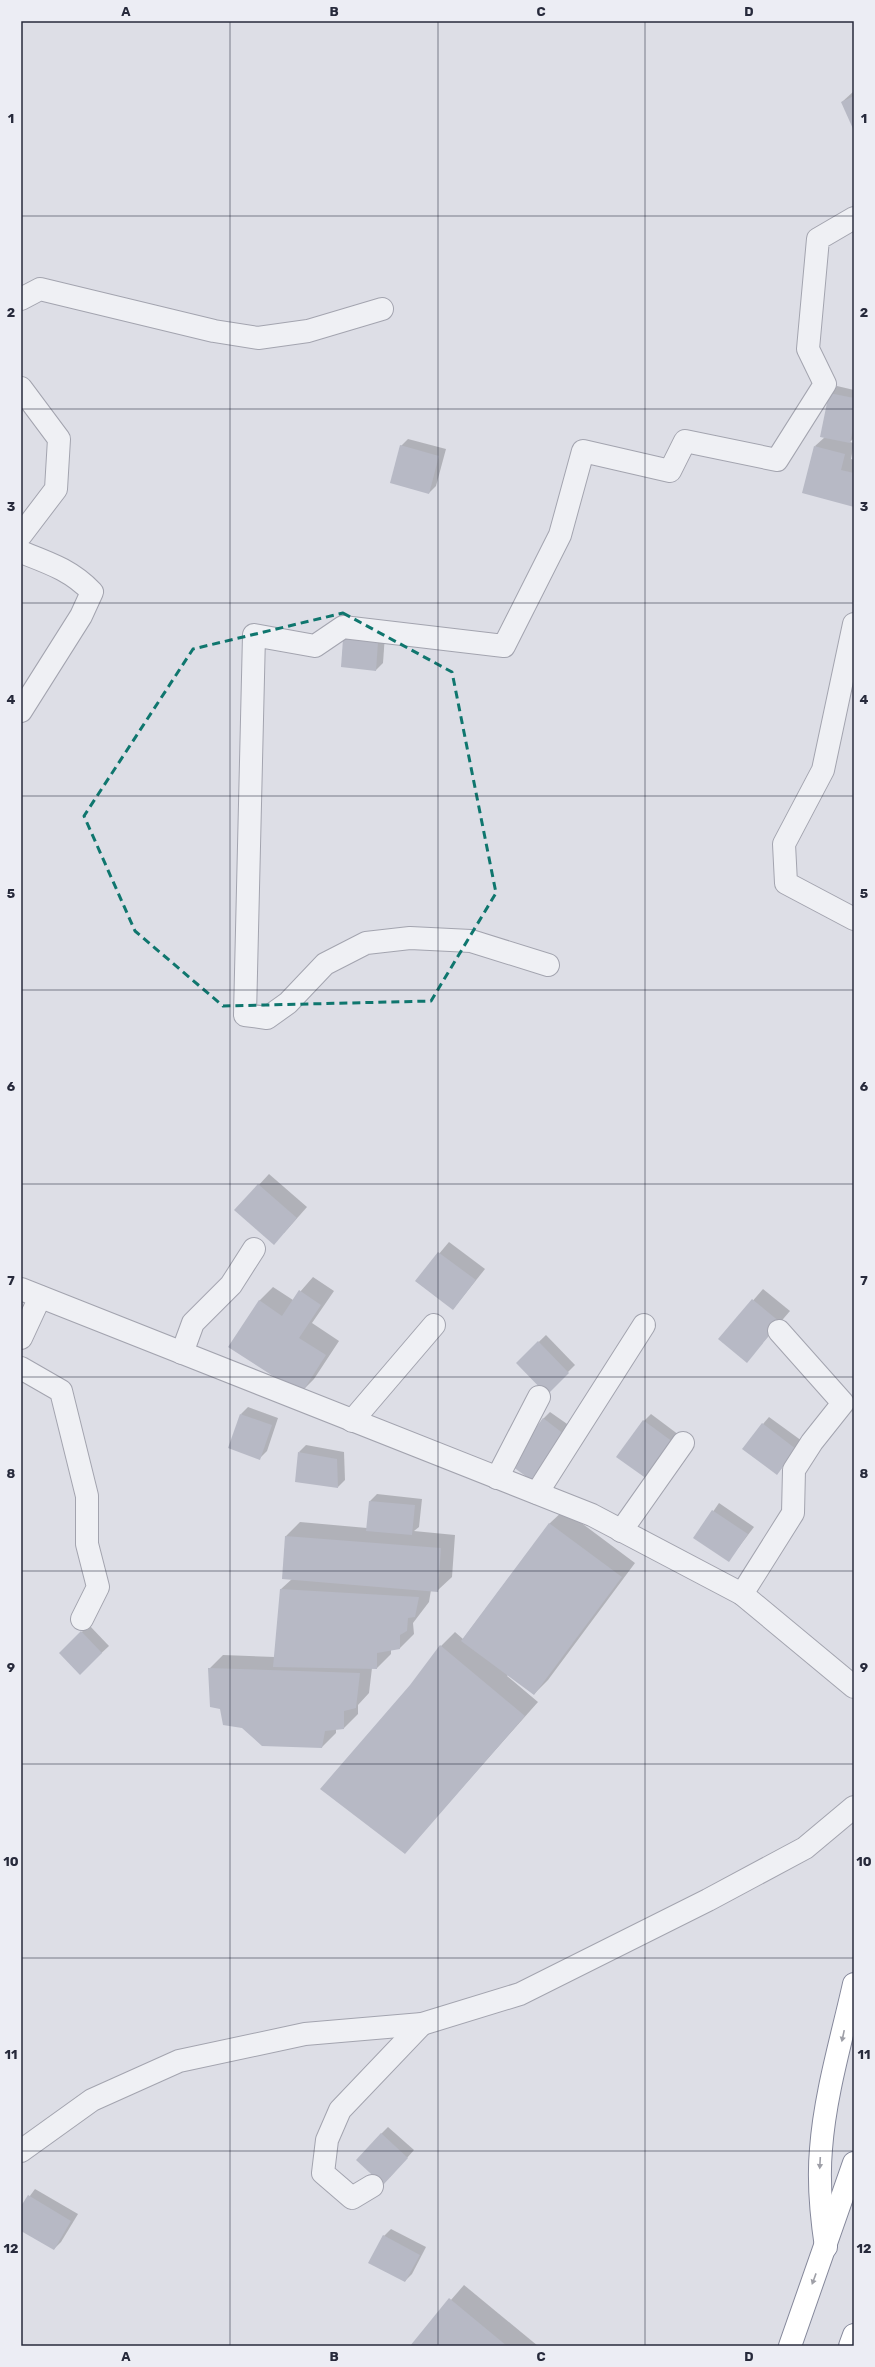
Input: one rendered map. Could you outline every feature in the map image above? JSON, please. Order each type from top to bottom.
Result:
[{"type":"highway","points":[[826,2247],[820,2198],[820,2149],[823,2124],[854,1984]]},
{"type":"highway","points":[[790,2346],[826,2247],[854,2163]]},
{"type":"highway","points":[[850,2346],[854,2335]]},
{"type":"street","points":[[548,965],[471,940],[410,938],[366,943],[325,964],[288,1003],[267,1018],[245,1015],[254,635],[315,646],[343,627],[504,646],[560,535],[583,451],[670,471],[685,441],[777,460],[825,384],[808,349],[818,239],[854,218]]},
{"type":"street","points":[[21,300],[40,289],[214,331],[258,338],[308,331],[382,309]]},
{"type":"street","points":[[21,388],[59,439],[56,489],[21,535]]},
{"type":"street","points":[[21,552],[54,565],[77,577],[92,592],[81,616],[21,711]]},
{"type":"street","points":[[854,624],[823,770],[784,844],[786,883],[854,919]]},
{"type":"street","points":[[182,1353],[193,1323],[231,1285],[254,1249]]},
{"type":"street","points":[[21,1338],[30,1293],[592,1515],[742,1594],[854,1687]]},
{"type":"street","points":[[352,1420],[434,1325]]},
{"type":"street","points":[[536,1493],[644,1325]]},
{"type":"street","points":[[742,1594],[793,1513],[794,1470],[812,1442],[843,1403],[779,1331]]},
{"type":"street","points":[[21,1368],[61,1391],[85,1489],[87,1544],[98,1587],[82,1618]]},
{"type":"street","points":[[497,1478],[539,1397]]},
{"type":"street","points":[[621,1531],[683,1443]]},
{"type":"street","points":[[21,2151],[92,2100],[179,2061],[306,2034],[422,2024],[520,1994],[708,1900],[805,1848],[854,1807]]},
{"type":"street","points":[[372,2186],[352,2198],[323,2173],[327,2140],[340,2110],[422,2024]]},
{"type":"highlighted area","points":[[343,613],[452,672],[496,893],[431,1001],[223,1006],[135,931],[84,816],[193,649]]},
{"type":"building","points":[[854,96],[854,131],[841,102]]},
{"type":"building","points":[[829,393],[854,398],[854,423],[850,443],[820,437]]},
{"type":"building","points":[[400,445],[439,456],[429,494],[390,483]]},
{"type":"building","points":[[814,446],[845,454],[841,470],[854,473],[854,507],[802,493]]},
{"type":"building","points":[[343,639],[378,642],[376,671],[341,667]]},
{"type":"building","points":[[258,1184],[297,1218],[274,1245],[234,1210]]},
{"type":"building","points":[[438,1252],[476,1280],[453,1310],[415,1281]]},
{"type":"building","points":[[299,1290],[321,1305],[299,1338],[326,1355],[301,1394],[228,1347],[259,1300],[282,1316]]},
{"type":"building","points":[[752,1299],[780,1322],[747,1363],[718,1339]]},
{"type":"building","points":[[538,1341],[569,1373],[547,1395],[516,1363]]},
{"type":"building","points":[[240,1414],[272,1425],[260,1460],[228,1448]]},
{"type":"building","points":[[543,1418],[564,1434],[531,1480],[509,1464]]},
{"type":"building","points":[[643,1420],[673,1442],[647,1479],[616,1457]]},
{"type":"building","points":[[762,1423],[796,1449],[777,1475],[742,1449]]},
{"type":"building","points":[[298,1452],[337,1459],[338,1488],[295,1482]]},
{"type":"building","points":[[369,1501],[415,1505],[412,1535],[366,1531]]},
{"type":"building","points":[[712,1510],[748,1534],[729,1562],[693,1538]]},
{"type":"building","points":[[549,1523],[622,1577],[534,1695],[461,1641]]},
{"type":"building","points":[[285,1536],[441,1548],[438,1592],[282,1579]]},
{"type":"building","points":[[280,1589],[419,1597],[415,1617],[408,1618],[407,1631],[400,1635],[400,1649],[377,1653],[377,1669],[273,1667]]},
{"type":"building","points":[[81,1631],[102,1653],[80,1675],[59,1653]]},
{"type":"building","points":[[440,1645],[525,1716],[405,1854],[320,1789],[410,1685]]},
{"type":"building","points":[[208,1668],[360,1673],[356,1708],[344,1711],[344,1729],[325,1731],[322,1748],[262,1746],[242,1728],[223,1725],[220,1709],[210,1707]]},
{"type":"building","points":[[381,2133],[408,2158],[383,2185],[356,2160]]},
{"type":"building","points":[[28,2195],[71,2221],[54,2250],[21,2231],[21,2206]]},
{"type":"building","points":[[383,2235],[420,2255],[405,2282],[368,2263]]},
{"type":"building","points":[[449,2298],[507,2346],[410,2346]]}]
